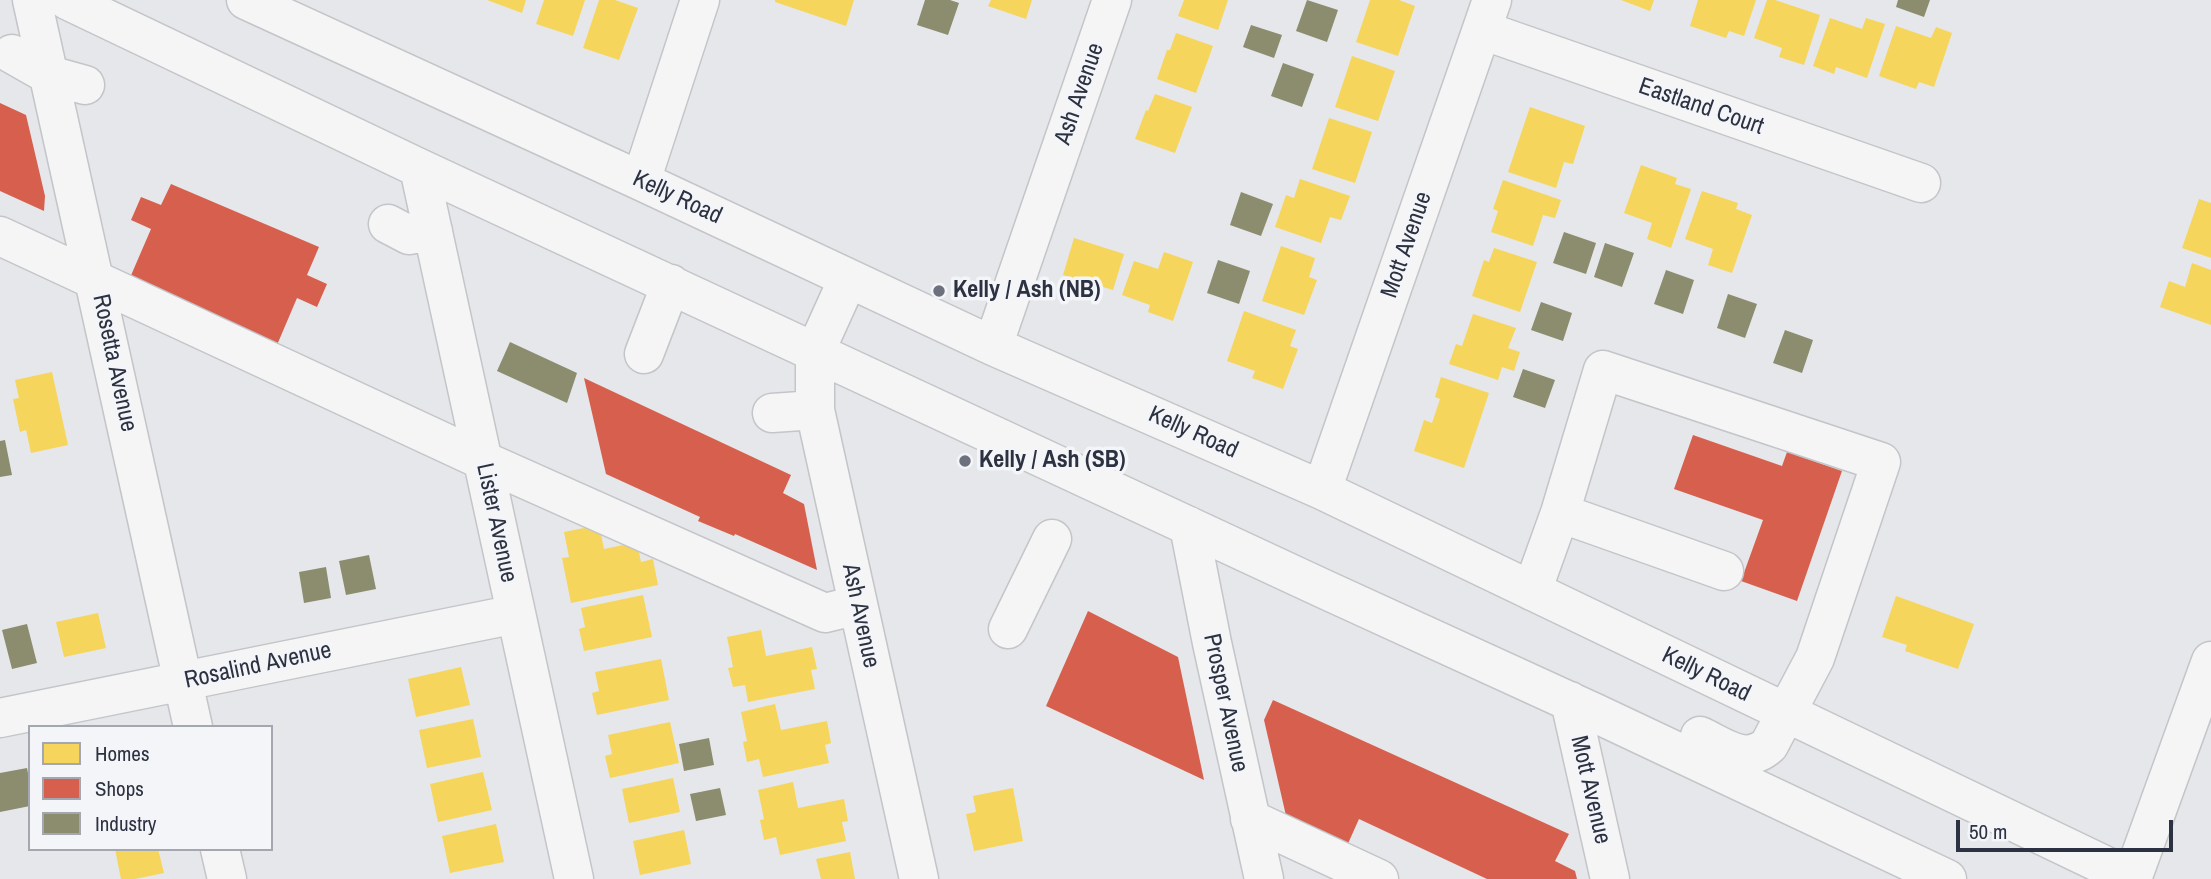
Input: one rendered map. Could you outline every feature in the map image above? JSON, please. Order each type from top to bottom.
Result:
[{"type":"street","name":"Rosetta Avenue","points":[[32,0],[67,80],[96,281],[193,725]]},
{"type":"street","points":[[67,0],[419,168],[1947,879]]},
{"type":"street","points":[[641,181],[700,0]]},
{"type":"street","name":"Ash Avenue","points":[[993,346],[1112,0]]},
{"type":"street","name":"Kelly Road","points":[[258,2],[993,346],[1322,490],[2132,879]]},
{"type":"street","name":"Eastland Court","points":[[1487,15],[1921,183]]},
{"type":"street","name":"Mott Avenue","points":[[1322,490],[1487,15]]},
{"type":"street","points":[[12,54],[67,80]]},
{"type":"street","name":"Lister Avenue","points":[[419,168],[574,879]]},
{"type":"street","points":[[388,224],[409,236],[433,231]]},
{"type":"street","points":[[0,236],[482,460],[825,613],[858,606]]},
{"type":"street","points":[[815,352],[848,279]]},
{"type":"street","points":[[644,354],[671,284]]},
{"type":"street","name":"Ash Avenue","points":[[815,352],[815,410],[919,879]]},
{"type":"street","points":[[1532,591],[1560,513],[1603,370],[1881,462],[1815,659],[1769,745],[1758,755],[1749,756],[1726,748],[1630,703],[1582,707]]},
{"type":"street","points":[[772,412],[815,410]]},
{"type":"street","points":[[1560,513],[1724,571]]},
{"type":"street","name":"Prosper Avenue","points":[[1189,526],[1264,879]]},
{"type":"street","points":[[1007,629],[1052,539]]},
{"type":"street","name":"Rosalind Avenue","points":[[0,718],[516,614]]},
{"type":"street","points":[[2132,879],[2211,661]]},
{"type":"street","name":"Mott Avenue","points":[[1582,707],[1610,879]]},
{"type":"street","points":[[1250,819],[1380,879]]},
{"type":"street","points":[[220,851],[227,879]]},
{"type":"building: Homes","points":[[487,0],[526,0],[522,13]]},
{"type":"building: Homes","points":[[544,0],[585,0],[573,36],[536,24]]},
{"type":"building: Homes","points":[[599,0],[615,0],[638,8],[619,60],[583,48]]},
{"type":"building: Homes","points":[[775,0],[854,0],[846,26]]},
{"type":"building: Homes","points":[[991,0],[1032,0],[1026,19],[988,6]]},
{"type":"building: Homes","points":[[1184,0],[1228,0],[1218,30],[1178,16]]},
{"type":"building: Homes","points":[[1370,0],[1399,0],[1415,6],[1398,56],[1356,42]]},
{"type":"building: Homes","points":[[1621,0],[1654,0],[1650,11]]},
{"type":"building: Homes","points":[[1698,0],[1756,0],[1744,36],[1729,31],[1726,38],[1690,26]]},
{"type":"building: Homes","points":[[1767,0],[1775,0],[1820,15],[1804,65],[1779,57],[1782,48],[1754,38]]},
{"type":"building: Homes","points":[[1830,18],[1862,29],[1866,18],[1885,24],[1867,78],[1836,67],[1834,74],[1813,66]]},
{"type":"building: Homes","points":[[1896,26],[1931,38],[1936,27],[1952,33],[1934,87],[1919,82],[1916,89],[1879,76]]},
{"type":"building: Homes","points":[[1176,33],[1213,46],[1196,93],[1157,79]]},
{"type":"building: Homes","points":[[1352,56],[1395,71],[1378,121],[1335,107]]},
{"type":"building: Homes","points":[[1155,94],[1192,107],[1175,153],[1135,139]]},
{"type":"building: Homes","points":[[1530,107],[1585,126],[1573,164],[1564,162],[1556,188],[1508,172]]},
{"type":"building: Homes","points":[[1329,118],[1372,132],[1355,183],[1312,169]]},
{"type":"building: Homes","points":[[1641,165],[1677,178],[1675,184],[1691,189],[1671,248],[1647,239],[1652,223],[1624,213]]},
{"type":"building: Homes","points":[[1300,179],[1350,196],[1341,220],[1330,217],[1321,243],[1275,227],[1286,195],[1294,198]]},
{"type":"building: Homes","points":[[1503,180],[1561,200],[1555,218],[1543,215],[1533,246],[1491,232],[1498,211],[1493,209]]},
{"type":"building: Homes","points":[[1702,191],[1738,203],[1736,209],[1752,215],[1732,273],[1708,265],[1713,249],[1685,239]]},
{"type":"building: Homes","points":[[2199,199],[2211,203],[2211,258],[2182,248]]},
{"type":"building: Homes","points":[[1074,238],[1124,254],[1113,290],[1063,275]]},
{"type":"building: Homes","points":[[1281,246],[1315,258],[1309,277],[1317,280],[1304,315],[1262,301]]},
{"type":"building: Homes","points":[[1494,248],[1537,262],[1520,312],[1472,296],[1484,260],[1489,262]]},
{"type":"building: Homes","points":[[1164,252],[1193,262],[1173,321],[1148,312],[1150,305],[1122,295],[1134,261],[1158,269]]},
{"type":"building: Homes","points":[[2192,263],[2211,270],[2211,325],[2160,307],[2169,281],[2185,287]]},
{"type":"building: Homes","points":[[1244,311],[1296,330],[1290,346],[1298,349],[1283,389],[1252,378],[1255,371],[1227,361]]},
{"type":"building: Homes","points":[[1473,314],[1516,328],[1508,348],[1520,352],[1514,371],[1502,367],[1498,380],[1449,364],[1456,344],[1462,346]]},
{"type":"building: Homes","points":[[52,372],[68,445],[31,453],[26,430],[20,432],[13,399],[19,398],[15,380]]},
{"type":"building: Homes","points":[[1441,377],[1489,393],[1464,468],[1414,451],[1424,420],[1432,423],[1440,399],[1435,397]]},
{"type":"building: Homes","points":[[599,525],[604,549],[637,542],[641,562],[653,559],[658,585],[571,603],[562,558],[569,557],[564,532]]},
{"type":"building: Homes","points":[[643,595],[652,637],[584,651],[579,629],[585,627],[581,608]]},
{"type":"building: Homes","points":[[1896,596],[1974,624],[1958,669],[1905,651],[1907,645],[1882,637]]},
{"type":"building: Homes","points":[[98,613],[106,648],[64,657],[56,622]]},
{"type":"building: Homes","points":[[761,630],[766,656],[812,647],[817,669],[811,670],[815,689],[748,702],[745,685],[733,687],[728,668],[733,667],[727,637]]},
{"type":"building: Homes","points":[[661,659],[669,700],[597,715],[592,693],[599,691],[595,672]]},
{"type":"building: Homes","points":[[461,667],[470,705],[416,717],[408,679]]},
{"type":"building: Homes","points":[[775,704],[781,730],[827,721],[831,743],[825,745],[829,763],[763,777],[759,759],[747,762],[743,742],[747,741],[741,712]]},
{"type":"building: Homes","points":[[473,719],[481,757],[427,768],[419,730]]},
{"type":"building: Homes","points":[[670,722],[679,763],[610,778],[605,756],[612,754],[608,735]]},
{"type":"building: Homes","points":[[483,772],[492,810],[438,822],[430,784]]},
{"type":"building: Homes","points":[[673,778],[680,812],[629,823],[622,789]]},
{"type":"building: Homes","points":[[793,782],[798,808],[844,799],[848,821],[842,822],[846,841],[780,855],[776,837],[764,840],[760,820],[764,819],[758,790]]},
{"type":"building: Homes","points":[[1013,788],[1023,841],[974,851],[966,814],[976,812],[973,796]]},
{"type":"building: Homes","points":[[496,824],[504,862],[450,873],[442,836]]},
{"type":"building: Homes","points":[[684,830],[691,864],[640,875],[633,841]]},
{"type":"building: Homes","points":[[115,851],[158,851],[164,873],[121,879]]},
{"type":"building: Homes","points":[[850,852],[855,879],[821,879],[816,859]]},
{"type":"building: Shops","points":[[0,103],[26,115],[45,196],[44,211],[0,191]]},
{"type":"building: Shops","points":[[171,184],[319,247],[307,275],[327,284],[317,307],[297,298],[277,345],[129,280],[151,229],[131,220],[141,197],[161,205]]},
{"type":"building: Shops","points":[[584,378],[791,475],[783,493],[804,504],[817,570],[698,521],[700,517],[606,474]]},
{"type":"building: Shops","points":[[1693,435],[1782,466],[1787,452],[1842,471],[1797,601],[1741,581],[1763,520],[1674,489]]},
{"type":"building: Shops","points":[[1088,611],[1178,657],[1204,780],[1046,706]]},
{"type":"building: Shops","points":[[1273,700],[1569,834],[1555,861],[1575,871],[1577,879],[1487,879],[1359,819],[1346,848],[1287,820],[1264,720]]},
{"type":"building: Industry","points":[[925,0],[950,0],[959,3],[948,35],[917,25]]},
{"type":"building: Industry","points":[[1307,0],[1338,10],[1327,42],[1296,31]]},
{"type":"building: Industry","points":[[1898,0],[1930,0],[1924,17],[1896,7]]},
{"type":"building: Industry","points":[[1251,25],[1282,35],[1274,58],[1243,47]]},
{"type":"building: Industry","points":[[1283,63],[1314,74],[1302,107],[1271,96]]},
{"type":"building: Industry","points":[[1241,192],[1273,204],[1261,236],[1230,225]]},
{"type":"building: Industry","points":[[1564,232],[1596,243],[1586,274],[1553,263]]},
{"type":"building: Industry","points":[[1605,243],[1634,253],[1622,287],[1594,277]]},
{"type":"building: Industry","points":[[1218,260],[1250,271],[1239,304],[1207,293]]},
{"type":"building: Industry","points":[[1666,270],[1694,280],[1683,314],[1654,304]]},
{"type":"building: Industry","points":[[1728,294],[1757,304],[1745,338],[1717,328]]},
{"type":"building: Industry","points":[[1541,302],[1572,313],[1563,341],[1531,330]]},
{"type":"building: Industry","points":[[1785,330],[1813,340],[1802,373],[1773,363]]},
{"type":"building: Industry","points":[[510,342],[577,373],[567,403],[497,371]]},
{"type":"building: Industry","points":[[1523,369],[1555,380],[1545,408],[1513,397]]},
{"type":"building: Industry","points":[[5,440],[12,475],[0,477],[0,441]]},
{"type":"building: Industry","points":[[369,555],[376,589],[346,595],[339,561]]},
{"type":"building: Industry","points":[[326,567],[331,598],[304,603],[299,572]]},
{"type":"building: Industry","points":[[27,624],[37,663],[12,669],[2,630]]},
{"type":"building: Industry","points":[[709,738],[714,765],[684,771],[679,744]]},
{"type":"building: Industry","points":[[27,768],[28,806],[0,812],[0,773]]},
{"type":"building: Industry","points":[[720,788],[726,815],[696,821],[690,794]]},
{"type":"place","name":"Kelly / Ash (NB)","points":[[939,291]]},
{"type":"place","name":"Kelly / Ash (SB)","points":[[965,461]]}]
